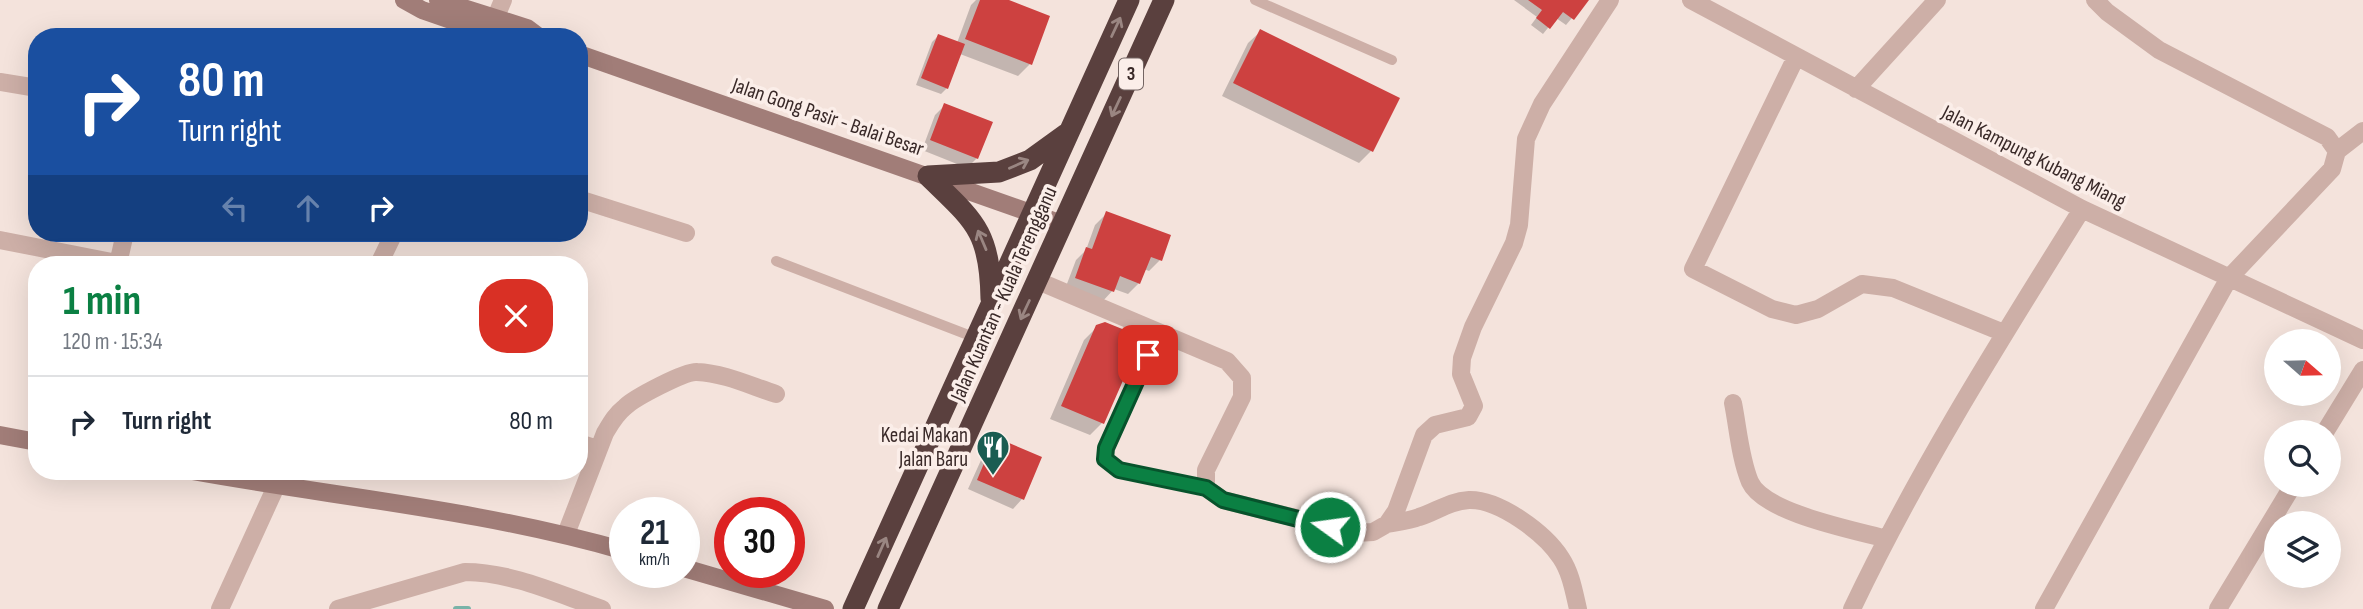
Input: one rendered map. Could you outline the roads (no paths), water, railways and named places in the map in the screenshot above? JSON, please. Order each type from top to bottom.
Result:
[{"type":"highway","name":"Jalan Kuantan - Kuala Terengganu","points":[[853,609],[1129,0]]},
{"type":"highway","name":"Jalan Kuantan - Kuala Terengganu","points":[[889,609],[1164,0]]},
{"type":"highway","points":[[928,176],[999,172],[1030,160],[1067,134]]},
{"type":"highway","points":[[928,176],[967,214],[979,232],[986,247],[990,269],[991,307]]},
{"type":"main road","points":[[404,0],[422,10],[481,28]]},
{"type":"main road","points":[[438,0],[486,28]]},
{"type":"main road","name":"Jalan Gong Pasir - Balai Besar","points":[[588,57],[1062,224]]},
{"type":"main road","points":[[0,435],[28,440]]},
{"type":"main road","points":[[284,480],[470,514],[566,534],[609,546]]},
{"type":"main road","points":[[700,573],[825,609]]},
{"type":"street","points":[[492,28],[503,0]]},
{"type":"street","points":[[1387,524],[1396,511],[1424,435],[1435,425],[1468,417],[1474,406],[1461,374],[1462,358],[1514,243],[1519,225],[1526,139],[1542,104],[1610,0]]},
{"type":"street","name":"Jalan Kampung Kubang Miang","points":[[1691,0],[2082,209],[2363,340]]},
{"type":"street","points":[[1723,17],[1731,0]]},
{"type":"street","points":[[1856,89],[1937,0]]},
{"type":"street","points":[[2095,0],[2159,50],[2327,137],[2337,151]]},
{"type":"street","points":[[1796,57],[1693,269],[1772,309],[1796,315],[1818,309],[1862,284],[1893,288],[2004,333]]},
{"type":"street","points":[[0,82],[28,87]]},
{"type":"street","points":[[2044,609],[2229,278],[2332,169],[2337,151],[2363,131]]},
{"type":"street","points":[[588,202],[685,233]]},
{"type":"street","points":[[1852,609],[1887,539],[2004,333],[2082,209]]},
{"type":"street","points":[[0,240],[80,256]]},
{"type":"street","points":[[1038,281],[1227,361],[1242,378],[1242,397],[1206,470],[1206,488],[1223,500],[1356,533],[1373,532],[1387,524],[1420,517],[1445,504],[1468,500],[1486,501],[1503,508],[1540,536],[1561,558],[1573,586],[1578,609]]},
{"type":"street","points":[[2332,420],[2363,370]]},
{"type":"street","points":[[588,476],[614,417],[626,405],[681,376],[694,372],[711,373],[776,394]]},
{"type":"street","points":[[1733,403],[1746,468],[1751,484],[1760,496],[1807,516],[1887,539]]},
{"type":"street","points":[[588,446],[598,449]]},
{"type":"street","points":[[220,609],[279,480]]},
{"type":"street","points":[[566,534],[586,480]]},
{"type":"street","points":[[2218,609],[2286,497]]},
{"type":"street","points":[[338,609],[446,576],[482,572],[602,609]]},
{"type":"lane","points":[[1255,0],[1391,60]]},
{"type":"lane","points":[[776,261],[977,338]]},
{"type":"lane","points":[[1158,332],[1106,448],[1105,459],[1119,470],[1206,488]]},
{"type":"waterway","points":[[456,609],[468,609]]},
{"type":"place","name":"Kedai Makan Jalan Baru","points":[[993,477]]}]
